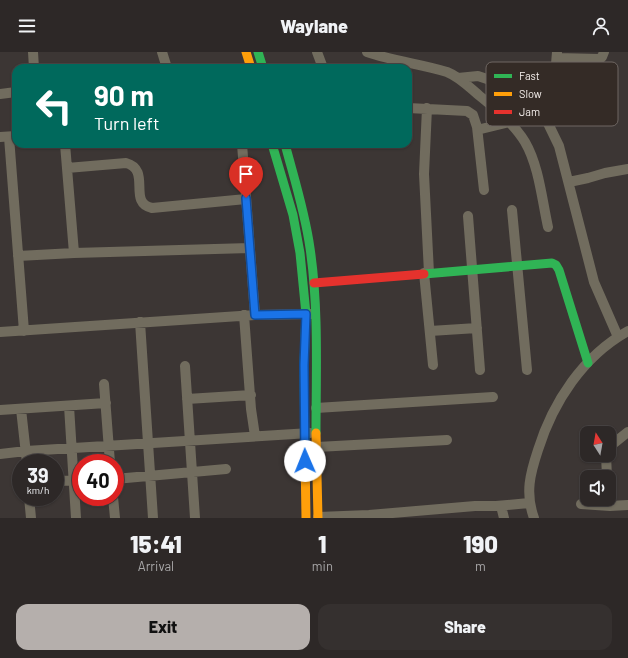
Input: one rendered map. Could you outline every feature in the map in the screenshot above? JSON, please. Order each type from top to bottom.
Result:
[{"type":"street","points":[[33,52],[34,64]]},
{"type":"street","points":[[162,52],[166,64]]},
{"type":"street","points":[[246,52],[250,64]]},
{"type":"street","points":[[258,52],[262,64]]},
{"type":"street","points":[[318,52],[322,64]]},
{"type":"street","points":[[370,52],[386,58],[447,72],[458,78],[486,101]]},
{"type":"street","points":[[557,55],[599,59],[602,57],[604,52]]},
{"type":"street","points":[[458,78],[478,76],[486,79]]},
{"type":"street","points":[[0,94],[12,92]]},
{"type":"street","points":[[412,108],[467,111],[472,115],[477,127],[484,190]]},
{"type":"street","points":[[427,108],[424,174],[426,273],[433,365]]},
{"type":"street","points":[[477,127],[485,128],[493,126]]},
{"type":"street","points":[[512,126],[525,142],[535,164],[548,227]]},
{"type":"street","points":[[550,126],[559,146],[594,282],[618,336]]},
{"type":"street","points":[[8,137],[24,330]]},
{"type":"street","points":[[65,148],[74,253]]},
{"type":"street","points":[[242,148],[255,315]]},
{"type":"street","points":[[273,148],[293,215],[300,253],[306,314],[304,365],[306,518]]},
{"type":"street","points":[[286,148],[305,220],[310,248],[317,314],[316,433],[318,517],[451,513],[529,503]]},
{"type":"street","points":[[67,168],[126,163],[130,164],[136,167],[138,173],[140,198],[146,207],[152,208],[246,198]]},
{"type":"street","points":[[569,182],[605,173],[628,170]]},
{"type":"street","points":[[512,210],[527,370]]},
{"type":"street","points":[[468,216],[480,370]]},
{"type":"street","points":[[18,256],[250,248]]},
{"type":"street","points":[[314,283],[552,264],[559,270],[588,363]]},
{"type":"street","points":[[0,332],[244,315],[317,314]]},
{"type":"street","points":[[244,315],[251,409],[255,436]]},
{"type":"street","points":[[140,322],[153,518]]},
{"type":"street","points":[[430,331],[477,328]]},
{"type":"street","points":[[534,518],[529,503],[528,485],[533,464],[553,411],[588,363],[618,336],[628,331]]},
{"type":"street","points":[[185,366],[195,518]]},
{"type":"street","points":[[104,384],[109,454]]},
{"type":"street","points":[[187,399],[251,395]]},
{"type":"street","points":[[316,408],[493,397]]},
{"type":"street","points":[[0,410],[106,403]]},
{"type":"street","points":[[69,406],[73,454]]},
{"type":"street","points":[[21,408],[26,454]]},
{"type":"street","points":[[616,441],[628,432]]},
{"type":"street","points":[[0,454],[26,451],[316,433]]},
{"type":"street","points":[[317,447],[447,440]]},
{"type":"street","points":[[124,478],[226,469]]},
{"type":"street","points":[[616,506],[628,505]]},
{"type":"street","points":[[30,506],[31,518]]},
{"type":"street","points":[[76,506],[76,518]]},
{"type":"street","points":[[114,506],[115,518]]},
{"type":"street","points":[[502,506],[504,518]]},
{"type":"traffic: fast","points":[[258,52],[262,64]]},
{"type":"traffic: fast","points":[[273,148],[293,215],[300,253],[306,314],[304,365],[305,455]]},
{"type":"traffic: fast","points":[[286,148],[305,221],[313,271],[316,340],[316,433]]},
{"type":"traffic: fast","points":[[424,274],[552,263],[556,265],[559,270],[588,363]]},
{"type":"traffic: slow","points":[[246,52],[250,64]]},
{"type":"traffic: slow","points":[[316,433],[318,518]]},
{"type":"traffic: slow","points":[[305,455],[306,518]]},
{"type":"traffic: jam","points":[[314,283],[424,274]]},
{"type":"route","points":[[246,198],[255,315],[306,314],[304,365],[305,461]]}]
